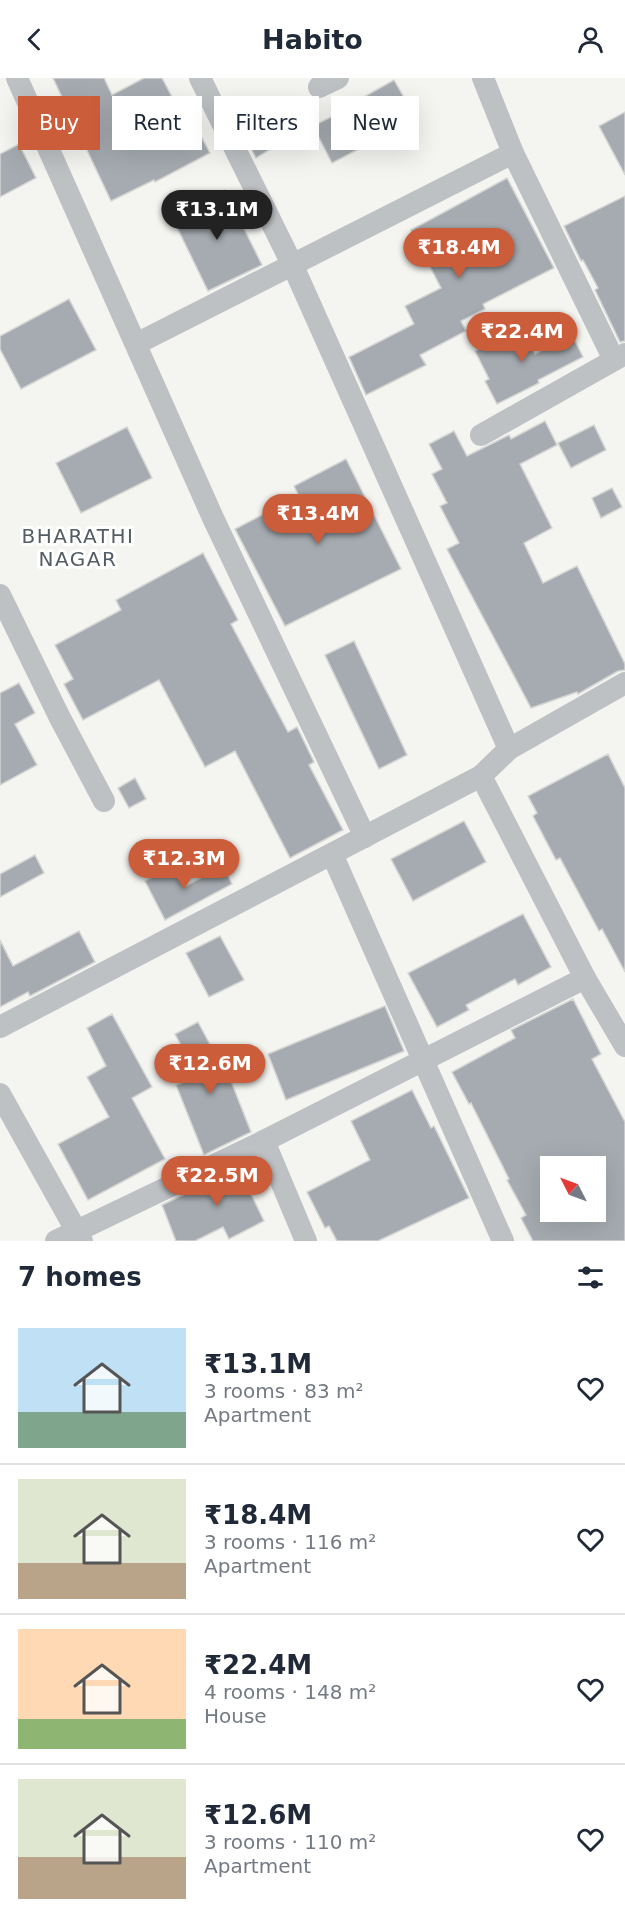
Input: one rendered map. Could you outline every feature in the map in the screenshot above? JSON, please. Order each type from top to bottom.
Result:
[{"type":"street","points":[[17,78],[213,518],[365,837]]},
{"type":"street","points":[[200,78],[293,266],[509,749]]},
{"type":"street","points":[[481,435],[619,357],[513,153],[483,78]]},
{"type":"street","points":[[136,344],[513,153]]},
{"type":"street","points":[[0,595],[59,716],[104,801]]},
{"type":"street","points":[[0,1027],[481,776],[509,749],[625,684]]},
{"type":"street","points":[[481,776],[585,978],[625,1046]]},
{"type":"street","points":[[332,854],[503,1241]]},
{"type":"street","points":[[56,1241],[79,1236],[585,978]]},
{"type":"street","points":[[0,1094],[79,1236]]},
{"type":"street","points":[[264,1141],[306,1241]]},
{"type":"building","points":[[53,78],[104,78],[112,95],[144,78],[162,78],[172,96],[112,96],[112,150],[202,150],[202,138],[210,153],[155,182],[154,180],[111,201],[87,150],[100,150],[100,96],[61,96]]},
{"type":"building","points":[[394,80],[403,96],[366,96]]},
{"type":"building","points":[[625,112],[625,175],[599,126]]},
{"type":"building","points":[[331,117],[331,150],[357,150],[332,163],[319,138],[319,123]]},
{"type":"building","points":[[18,145],[18,150],[22,150],[36,178],[0,197],[0,154]]},
{"type":"building","points":[[252,150],[269,150],[256,158]]},
{"type":"building","points":[[507,178],[554,268],[483,304],[485,309],[461,321],[466,331],[420,355],[426,365],[366,395],[349,357],[414,324],[405,306],[441,288],[411,230]]},
{"type":"building","points":[[225,190],[262,265],[208,291],[172,217]]},
{"type":"building","points":[[625,196],[625,341],[620,342],[595,290],[598,288],[583,260],[581,261],[564,226]]},
{"type":"building","points":[[69,299],[96,350],[21,389],[0,349],[0,336]]},
{"type":"building","points":[[522,327],[535,354],[572,335],[583,357],[497,404],[485,381],[489,379],[475,351]]},
{"type":"building","points":[[545,421],[557,445],[520,464],[552,528],[524,543],[543,583],[577,566],[625,664],[625,670],[618,671],[578,694],[577,692],[531,708],[447,549],[459,543],[440,506],[447,503],[432,474],[442,469],[429,444],[454,431],[467,456],[509,435],[511,439]]},
{"type":"building","points":[[594,425],[606,450],[571,468],[558,443]]},
{"type":"building","points":[[127,427],[152,478],[81,513],[56,463]]},
{"type":"building","points":[[346,459],[401,569],[285,626],[235,529],[299,496],[294,486]]},
{"type":"building","points":[[612,488],[622,507],[601,518],[592,498]]},
{"type":"building","points":[[203,553],[238,620],[231,624],[288,732],[297,727],[314,762],[309,765],[343,830],[290,858],[235,751],[205,767],[159,680],[83,720],[64,684],[73,679],[55,645],[121,610],[116,600]]},
{"type":"building","points":[[354,641],[407,755],[379,769],[325,655]]},
{"type":"building","points":[[19,683],[35,713],[15,724],[37,765],[0,785],[0,693]]},
{"type":"building","points":[[608,754],[625,788],[625,972],[602,929],[599,931],[560,858],[556,860],[533,816],[537,813],[528,796]]},
{"type":"building","points":[[135,778],[146,799],[129,808],[118,788]]},
{"type":"building","points":[[464,821],[486,862],[413,901],[391,859]]},
{"type":"building","points":[[35,855],[44,873],[0,897],[0,874]]},
{"type":"building","points":[[175,865],[186,886],[223,866],[232,884],[165,920],[145,881]]},
{"type":"building","points":[[523,914],[551,967],[518,985],[515,979],[466,1005],[469,1010],[437,1027],[408,973]]},
{"type":"building","points":[[79,931],[95,962],[30,996],[28,992],[0,1007],[0,940],[13,966]]},
{"type":"building","points":[[220,936],[244,980],[209,997],[186,953]]},
{"type":"building","points":[[573,999],[601,1054],[592,1059],[625,1122],[625,1241],[533,1241],[521,1218],[526,1215],[507,1180],[509,1179],[471,1103],[469,1104],[452,1072],[515,1038],[511,1030]]},
{"type":"building","points":[[385,1006],[404,1051],[286,1100],[268,1054]]},
{"type":"building","points":[[112,1014],[152,1087],[132,1098],[165,1159],[88,1200],[58,1144],[109,1117],[87,1077],[106,1066],[87,1028]]},
{"type":"building","points":[[198,1022],[222,1067],[225,1066],[251,1132],[204,1155],[176,1085],[198,1077],[175,1034]]},
{"type":"building","points":[[412,1090],[431,1128],[434,1126],[469,1198],[378,1241],[337,1241],[329,1226],[325,1228],[307,1192],[370,1160],[351,1121]]},
{"type":"building","points":[[250,1163],[263,1188],[251,1194],[264,1221],[229,1239],[223,1227],[195,1241],[176,1241],[162,1205]]},
{"type":"district","name":"BHARATHI NAGAR","points":[[78,548]]}]
